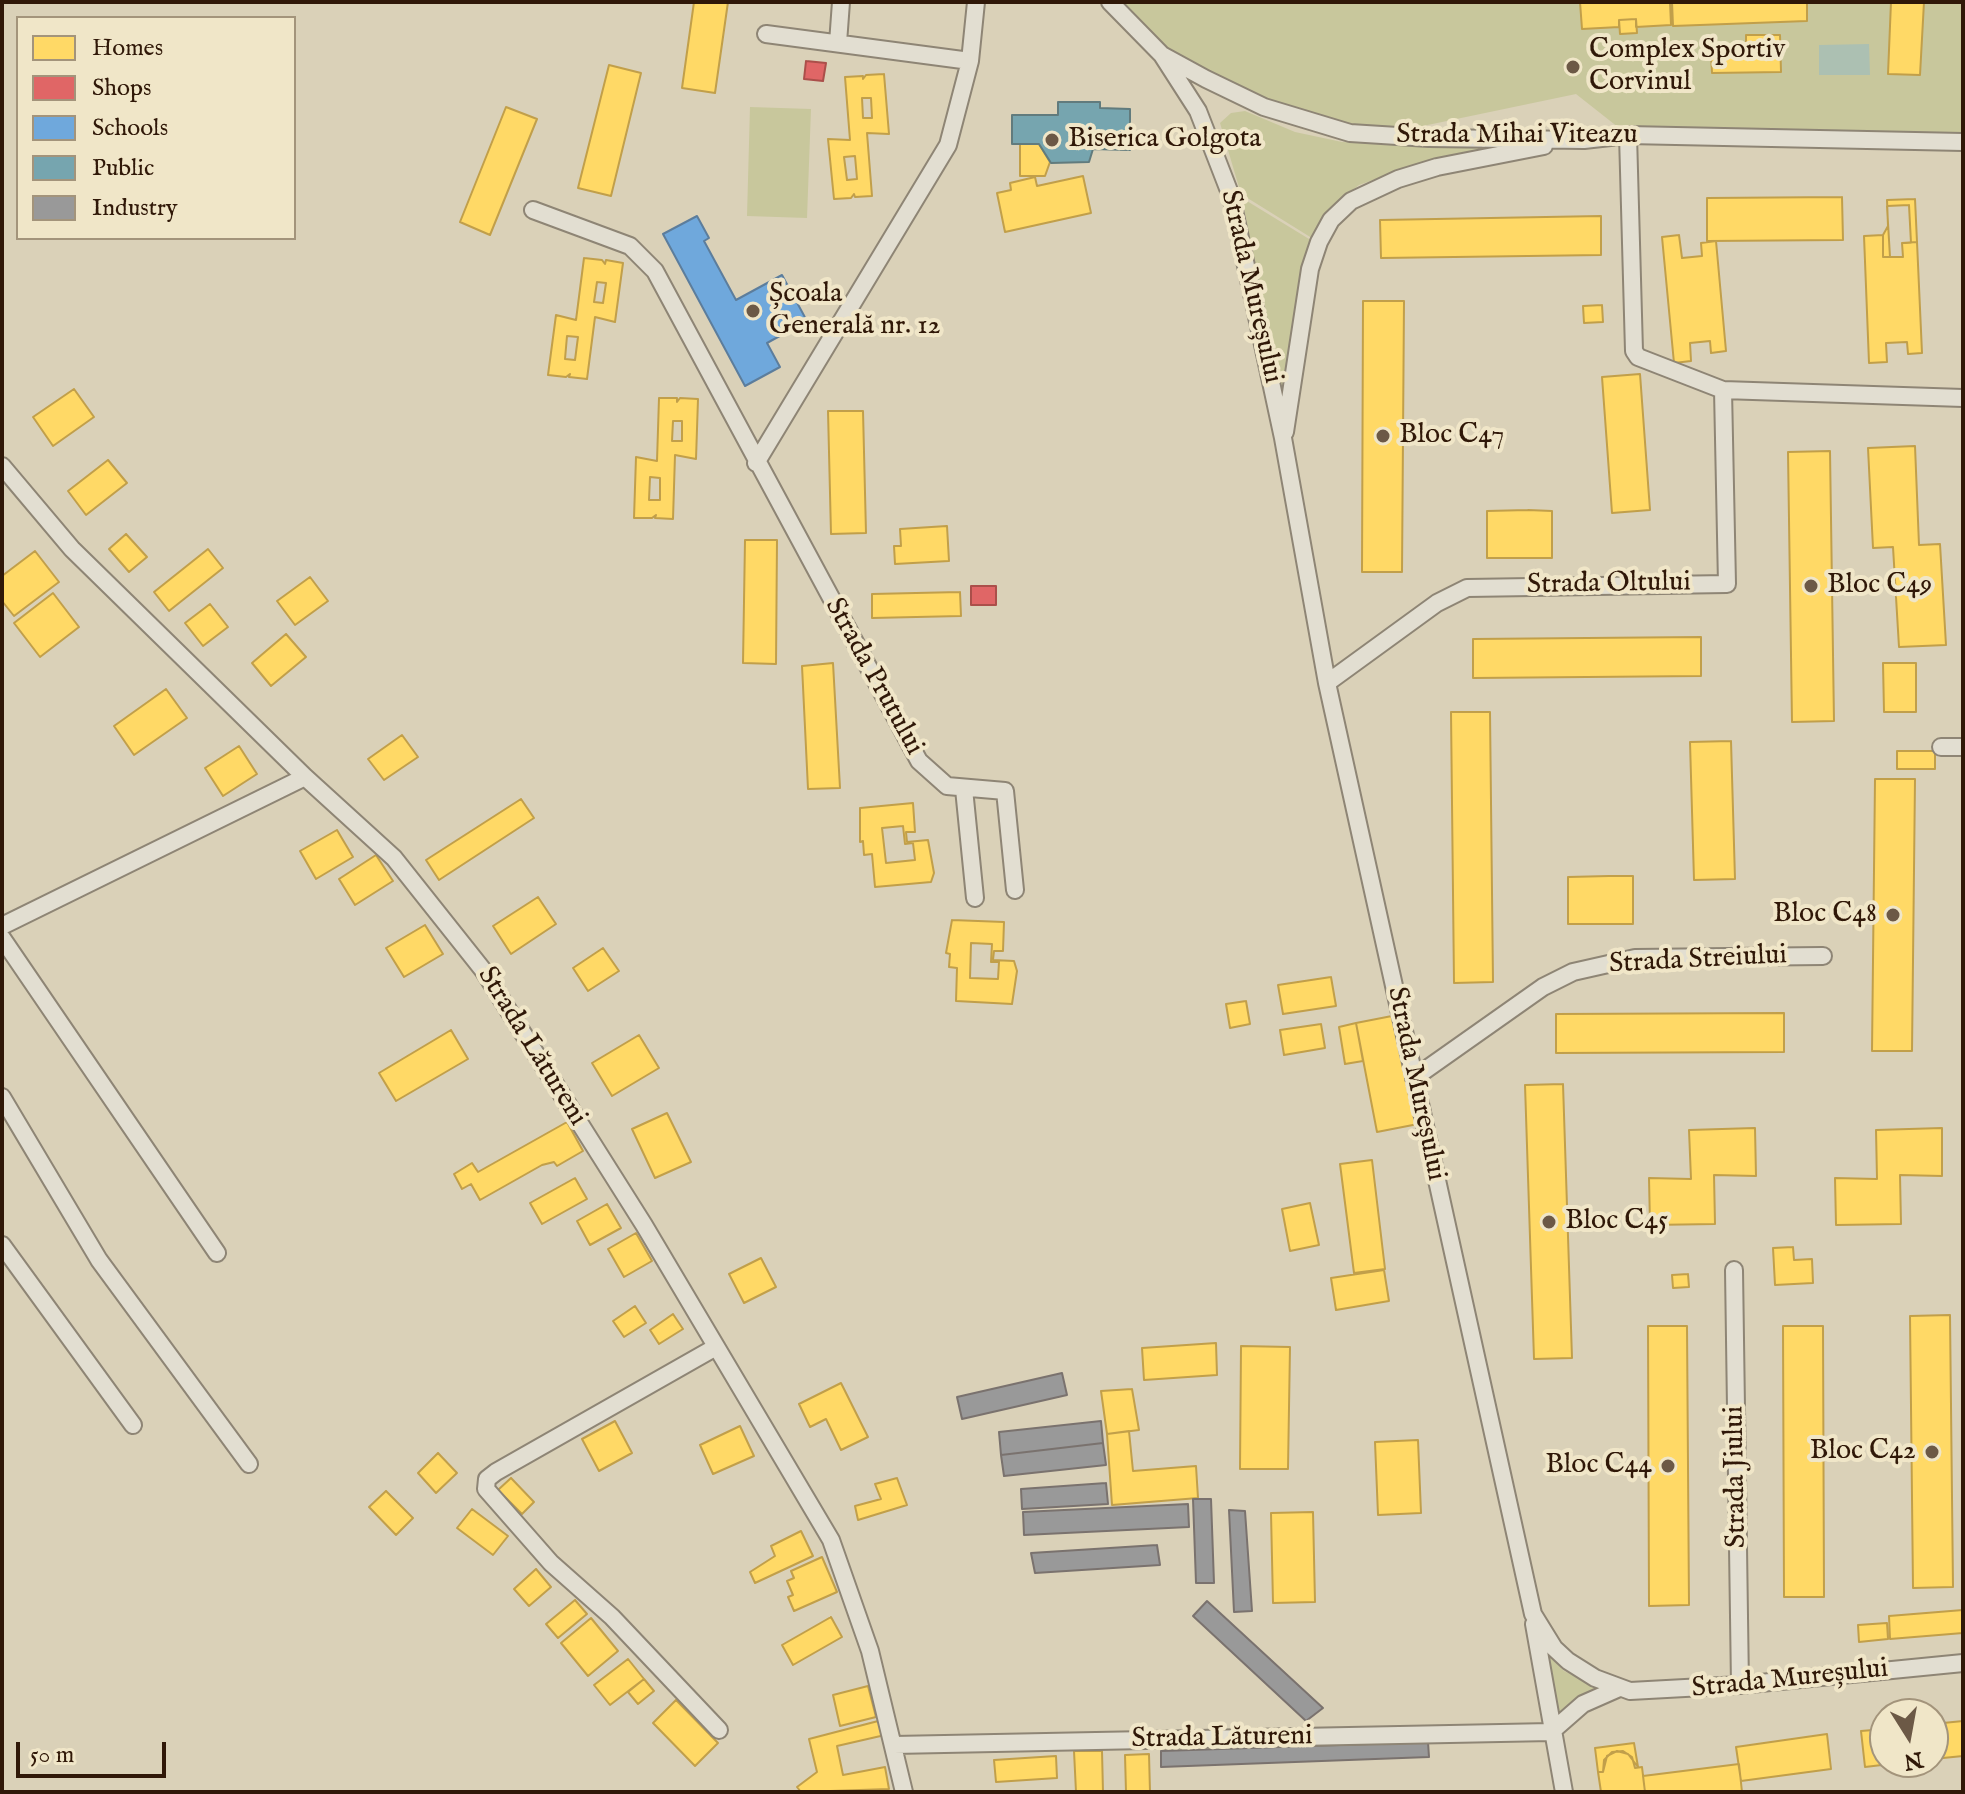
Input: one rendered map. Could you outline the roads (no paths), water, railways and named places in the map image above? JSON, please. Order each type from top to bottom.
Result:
[{"type":"street","points":[[838,43],[841,2]]},
{"type":"street","points":[[756,463],[940,161],[954,130],[970,61],[976,2]]},
{"type":"street","name":"Strada Mihai Viteazu","points":[[1110,2],[1162,55],[1247,100],[1328,128],[1429,138],[1584,140],[1628,135],[1963,142]]},
{"type":"street","points":[[766,34],[970,61]]},
{"type":"street","name":"Strada Mureșului","points":[[1162,55],[1198,111],[1228,186],[1283,438],[1327,683],[1533,1614],[1554,1648],[1568,1661],[1617,1689],[1645,1692],[1740,1685],[1963,1663]]},
{"type":"street","points":[[1628,135],[1634,351],[1638,357],[1723,390],[1963,398]]},
{"type":"street","name":"Strada Mureșului","points":[[1283,438],[1310,269],[1326,228],[1343,207],[1378,187],[1437,167],[1584,140]]},
{"type":"street","name":"Strada Prutului","points":[[533,210],[630,246],[644,257],[664,286],[756,463],[919,761],[947,786],[1005,791],[1015,890]]},
{"type":"street","name":"Strada Oltului","points":[[1327,683],[1437,603],[1467,588],[1727,584],[1723,390]]},
{"type":"street","name":"Strada Lătureni","points":[[2,466],[72,549],[305,777],[394,858],[483,970],[716,1347],[831,1540],[870,1651],[904,1792]]},
{"type":"street","points":[[1941,747],[1963,747]]},
{"type":"street","points":[[2,926],[305,777]]},
{"type":"street","points":[[964,789],[975,898]]},
{"type":"street","points":[[2,938],[217,1253]]},
{"type":"street","name":"Strada Streiului","points":[[1414,1078],[1543,987],[1593,966],[1657,957],[1823,956]]},
{"type":"street","points":[[2,1097],[99,1260],[249,1464]]},
{"type":"street","points":[[2,1245],[23,1279],[133,1425]]},
{"type":"street","name":"Strada Jiului","points":[[1734,1270],[1740,1685]]},
{"type":"street","points":[[716,1347],[496,1472],[487,1479],[486,1489],[551,1563],[612,1617],[719,1730]]},
{"type":"street","points":[[1533,1614],[1551,1732],[1564,1792]]},
{"type":"street","name":"Strada Mureșului","points":[[1551,1732],[1583,1704],[1617,1689]]},
{"type":"street","name":"Strada Lătureni","points":[[894,1745],[1551,1732]]},
{"type":"place","name":"Complex Sportiv Corvinul","points":[[1573,67]]},
{"type":"place","name":"Biserica Golgota","points":[[1052,140]]},
{"type":"place","name":"Școala Generală nr. 12","points":[[753,311]]},
{"type":"place","name":"Bloc C47","points":[[1383,436]]},
{"type":"place","name":"Bloc C49","points":[[1811,586]]},
{"type":"place","name":"Bloc C48","points":[[1893,915]]},
{"type":"place","name":"Bloc C45","points":[[1549,1222]]},
{"type":"place","name":"Bloc C42","points":[[1932,1452]]},
{"type":"place","name":"Bloc C44","points":[[1668,1466]]}]
